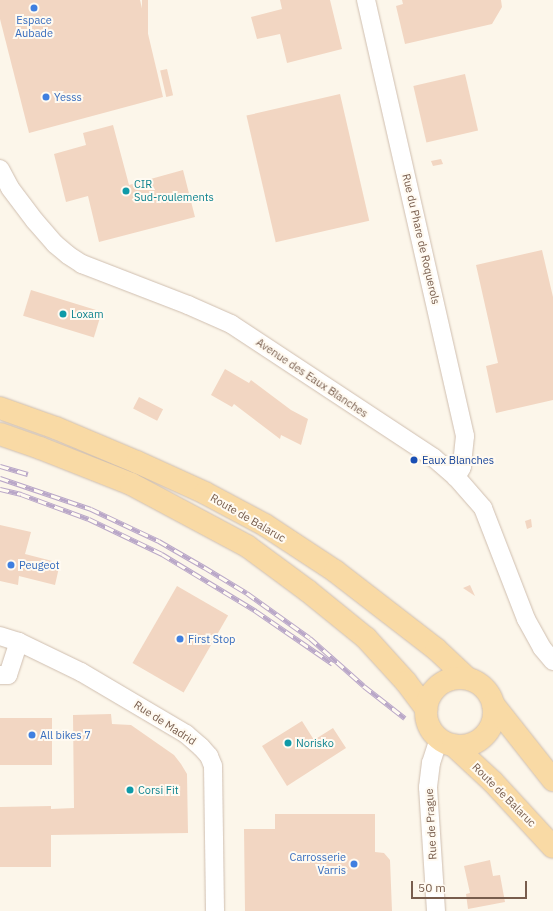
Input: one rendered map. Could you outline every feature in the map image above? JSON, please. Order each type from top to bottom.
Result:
[{"type":"main road","name":"Route de Balaruc","points":[[0,408],[56,428],[137,462],[205,493],[264,525],[334,571],[436,650],[467,678]]},
{"type":"main road","points":[[0,434],[131,484],[247,546],[308,591],[366,638],[406,682],[426,709]]},
{"type":"main road","points":[[493,704],[492,724],[484,736],[472,744],[462,746],[446,742],[430,728],[426,719],[426,709],[432,691],[439,684],[458,677],[467,678],[484,687],[493,704],[553,780]]},
{"type":"main road","name":"Route de Balaruc","points":[[446,742],[493,782],[553,847]]},
{"type":"street","name":"Rue du Phare de Roquerols","points":[[366,0],[465,436],[462,467],[456,477]]},
{"type":"street","name":"Avenue des Eaux Blanches","points":[[0,171],[10,188],[35,221],[55,244],[68,255],[82,264],[188,305],[231,324],[434,458],[456,477],[483,508],[526,619],[542,648],[553,661]]},
{"type":"street","name":"Rue de Madrid","points":[[0,636],[19,642],[81,672],[186,734],[201,746],[213,766],[215,911]]},
{"type":"street","points":[[0,675],[8,675],[19,642]]},
{"type":"street","name":"Rue de Prague","points":[[436,911],[428,787],[431,763],[446,742]]},
{"type":"building","points":[[0,0],[140,0],[163,97],[29,133],[0,19]]},
{"type":"building","points":[[142,0],[148,0],[148,52],[142,52]]},
{"type":"building","points":[[280,0],[330,0],[342,49],[287,63],[280,34],[257,39],[251,17],[282,9]]},
{"type":"building","points":[[402,0],[501,0],[502,7],[492,24],[405,44],[396,6],[403,4]]},
{"type":"building","points":[[167,69],[173,95],[166,97],[160,71]]},
{"type":"building","points":[[465,74],[478,131],[426,142],[413,86]]},
{"type":"building","points":[[340,94],[369,221],[276,242],[246,116]]},
{"type":"building","name":"CIR Sud-roulements","points":[[113,125],[129,185],[183,170],[195,217],[99,242],[88,196],[66,202],[54,154],[86,145],[83,133]]},
{"type":"building","points":[[441,159],[443,164],[433,166],[431,161]]},
{"type":"building","points":[[542,250],[553,297],[553,400],[496,413],[486,366],[498,363],[476,265]]},
{"type":"building","name":"Loxam","points":[[31,290],[102,312],[94,337],[23,316]]},
{"type":"building","points":[[225,369],[249,383],[251,380],[291,410],[308,419],[301,445],[281,435],[280,439],[234,404],[232,407],[211,395]]},
{"type":"building","points":[[139,397],[163,409],[157,421],[133,409]]},
{"type":"building","points":[[531,519],[532,527],[527,529],[525,521]]},
{"type":"building","name":"Peugeot","points":[[0,525],[31,532],[25,554],[60,563],[55,585],[19,576],[18,585],[0,581]]},
{"type":"building","points":[[470,585],[475,596],[463,588]]},
{"type":"building","name":"First Stop","points":[[177,586],[228,616],[184,693],[132,663]]},
{"type":"building","name":"Corsi Fit","points":[[111,714],[112,724],[131,725],[174,755],[181,764],[187,774],[188,833],[51,835],[51,867],[0,867],[0,807],[51,806],[51,809],[74,808],[73,715]]},
{"type":"building","points":[[0,718],[52,718],[52,765],[0,765]]},
{"type":"building","points":[[302,721],[314,740],[333,728],[346,748],[287,786],[262,746]]},
{"type":"building","points":[[275,814],[375,814],[375,852],[384,853],[390,860],[392,911],[245,911],[244,829],[275,829]]},
{"type":"building","points":[[490,860],[493,876],[500,875],[505,902],[468,909],[466,894],[470,893],[464,866]]},
{"type":"railway","points":[[0,466],[28,474]]},
{"type":"railway","points":[[0,478],[91,509],[159,541],[204,567],[247,593],[310,638],[364,686],[405,718]]},
{"type":"railway","points":[[0,489],[21,494],[89,519],[162,554],[256,611],[333,664]]},
{"type":"place","name":"Espace Aubade","points":[[34,8]]},
{"type":"place","name":"Yesss","points":[[46,97]]},
{"type":"place","name":"CIR Sud-roulements","points":[[126,191]]},
{"type":"place","name":"Loxam","points":[[63,314]]},
{"type":"place","name":"Eaux Blanches","points":[[414,460]]},
{"type":"place","name":"Peugeot","points":[[11,565]]},
{"type":"place","name":"First Stop","points":[[180,639]]},
{"type":"place","name":"All bikes 7","points":[[32,735]]},
{"type":"place","name":"Norisko","points":[[288,743]]},
{"type":"place","name":"Corsi Fit","points":[[130,790]]},
{"type":"place","name":"Carrosserie Varris","points":[[354,864]]}]
